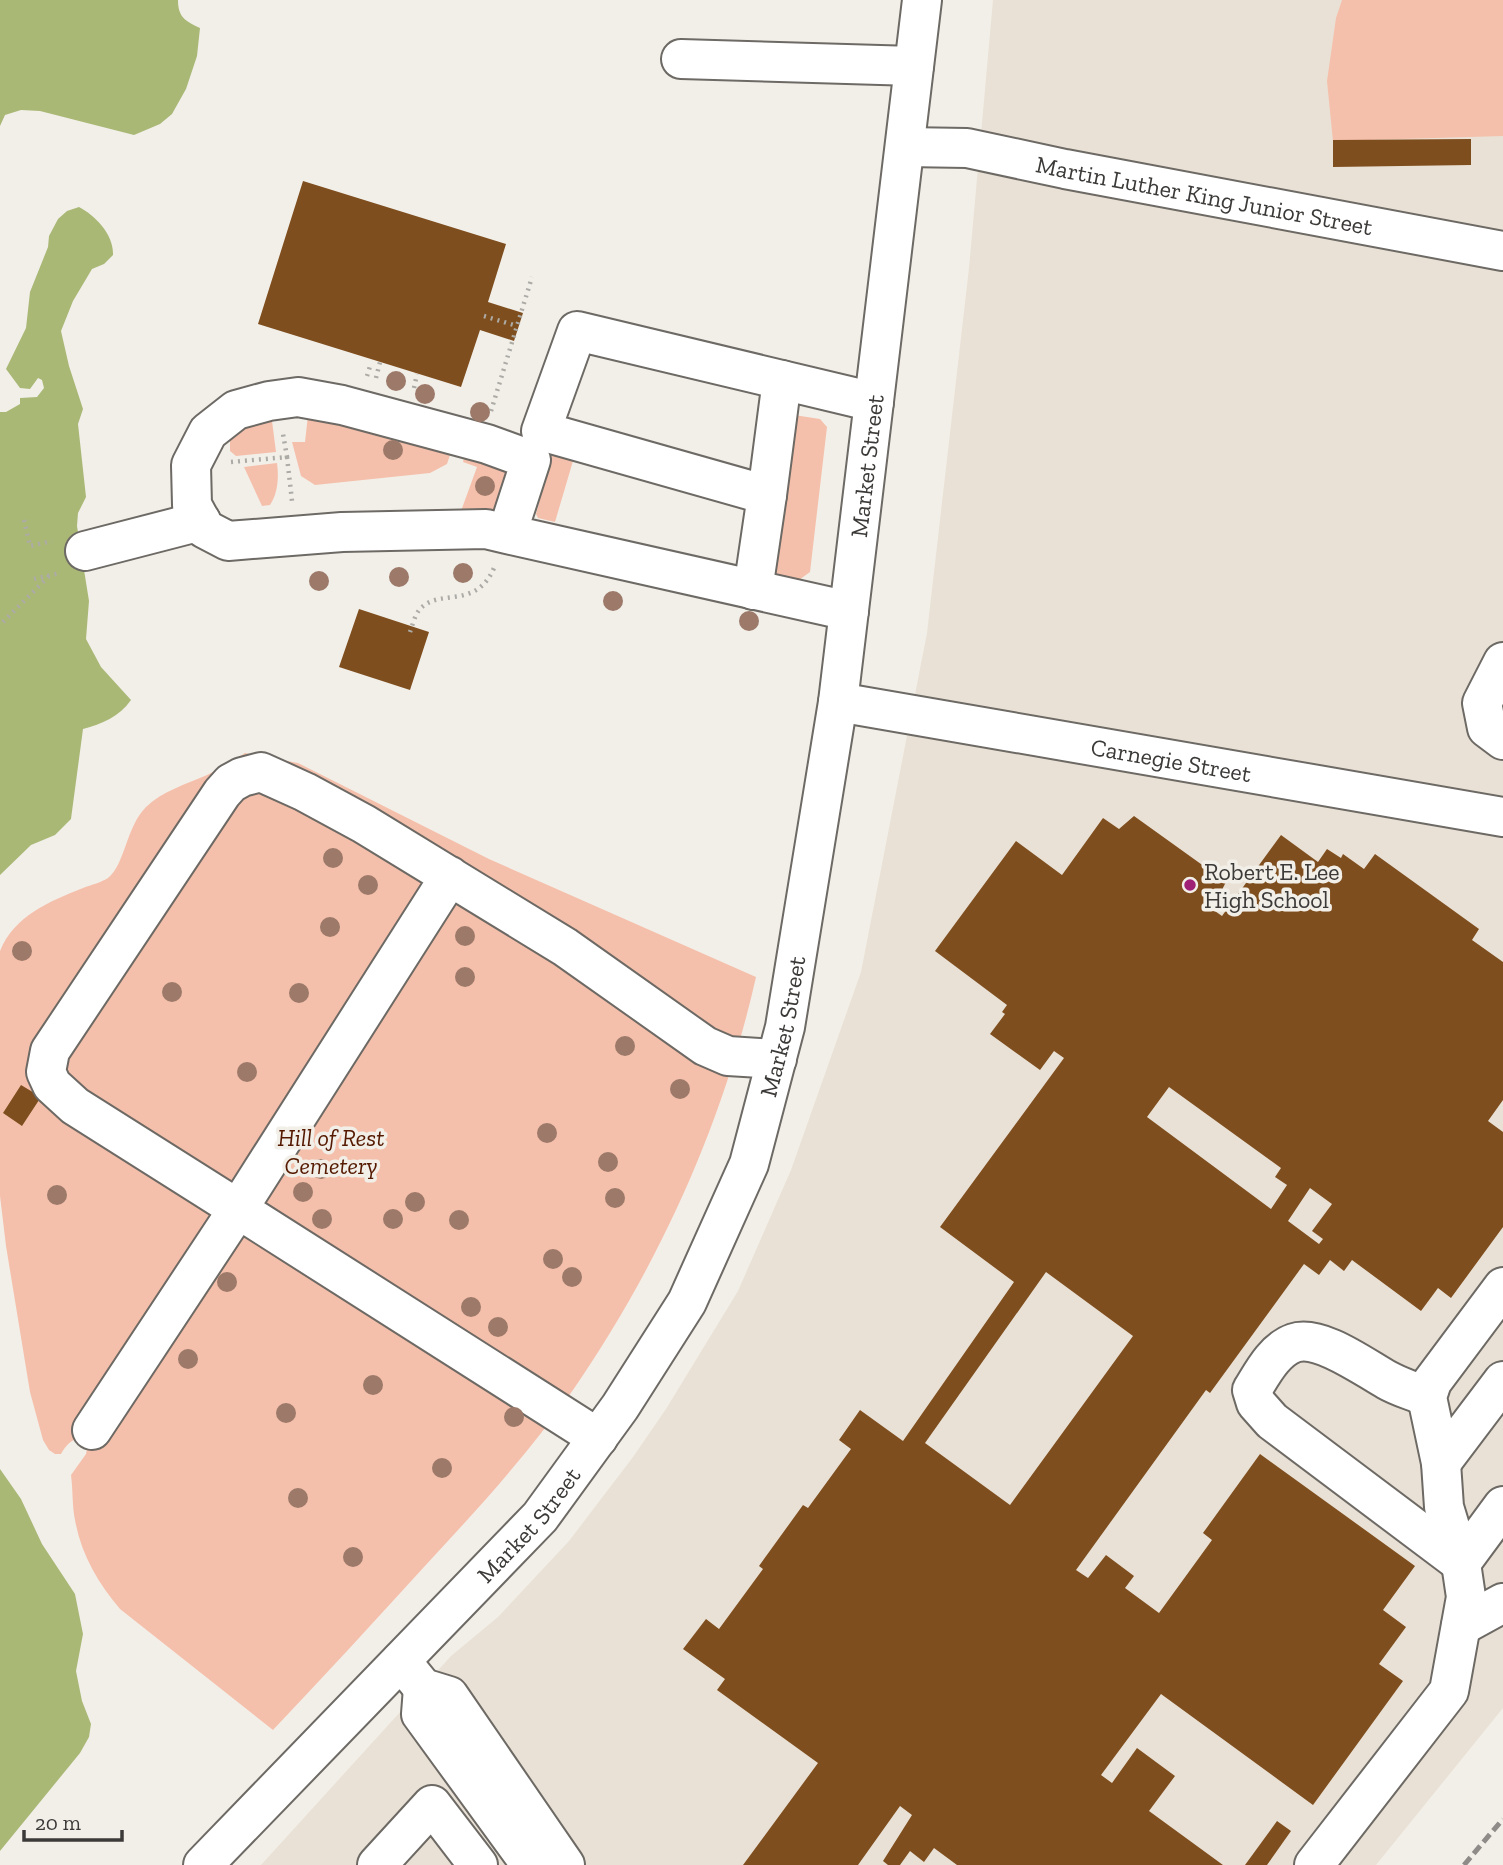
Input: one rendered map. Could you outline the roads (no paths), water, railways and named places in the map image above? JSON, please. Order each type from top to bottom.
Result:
[{"type":"main road","name":"Market Street","points":[[203,1865],[412,1675],[540,1517],[598,1438],[687,1302],[749,1164],[785,1027],[838,702],[922,0]]},
{"type":"main road","points":[[681,59],[914,66]]},
{"type":"main road","name":"Martin Luther King Junior Street","points":[[905,147],[967,148],[1065,169],[1503,251]]},
{"type":"main road","points":[[505,534],[577,331],[874,402]]},
{"type":"main road","points":[[753,590],[782,380]]},
{"type":"main road","points":[[767,495],[536,445],[487,444],[342,405],[298,397],[236,410],[208,432],[191,465],[192,505],[205,529],[228,541],[342,532],[486,529],[849,611]]},
{"type":"main road","points":[[85,551],[201,520]]},
{"type":"main road","points":[[1503,662],[1482,703],[1487,728],[1503,740]]},
{"type":"main road","name":"Carnegie Street","points":[[838,702],[1503,817]]},
{"type":"main road","points":[[598,1438],[64,1097],[52,1084],[46,1072],[50,1051],[213,806],[231,783],[261,772],[305,792],[450,876],[565,947],[705,1046],[728,1056],[777,1059]]},
{"type":"main road","points":[[92,1430],[238,1209],[450,876]]},
{"type":"main road","points":[[1314,1865],[1449,1692],[1466,1597],[1461,1563],[1444,1507],[1441,1463],[1427,1396],[1432,1382],[1503,1287]]},
{"type":"main road","points":[[1427,1396],[1390,1382],[1329,1348],[1313,1343],[1295,1342],[1278,1353],[1252,1390],[1256,1403],[1272,1420],[1461,1563]]},
{"type":"main road","points":[[1441,1463],[1503,1381]]},
{"type":"main road","points":[[1461,1563],[1503,1506]]},
{"type":"main road","points":[[1461,1626],[1503,1603]]},
{"type":"main road","points":[[412,1675],[421,1714],[531,1865]]},
{"type":"main road","points":[[412,1675],[449,1696],[565,1865]]},
{"type":"main road","points":[[377,1865],[432,1805],[478,1865]]},
{"type":"railway","points":[[1464,1865],[1503,1819]]},
{"type":"place","name":"Robert E. Lee High School","points":[[1190,885]]},
{"type":"park label","name":"Hill of Rest Cemetery","points":[[331,1151]]}]
